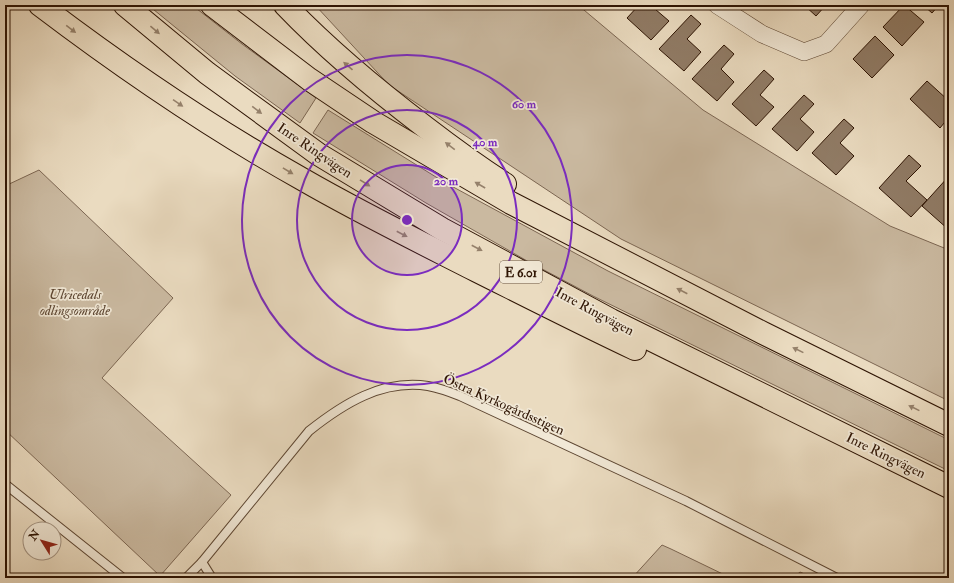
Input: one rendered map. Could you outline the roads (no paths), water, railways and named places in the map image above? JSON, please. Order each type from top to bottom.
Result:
[{"type":"highway","points":[[40,5],[81,36],[202,119],[301,179],[416,241],[605,334],[699,378],[826,426]]},
{"type":"highway","name":"Inre Ringvägen","points":[[125,5],[207,73],[318,154],[442,230],[604,317],[949,487]]},
{"type":"highway","points":[[212,5],[309,79],[373,122],[511,203],[635,268],[949,425]]},
{"type":"highway","points":[[285,5],[336,56],[394,104],[491,175],[635,268]]},
{"type":"street","points":[[717,5],[762,34],[804,52],[826,44],[861,5]]},
{"type":"lane","name":"Östra Kyrkogårdsstigen","points":[[186,578],[202,562],[309,431],[330,414],[369,393],[390,387],[411,384],[430,386],[460,396],[686,501],[837,578]]},
{"type":"lane","points":[[5,484],[124,578]]},
{"type":"lane","points":[[202,562],[212,578]]},
{"type":"park label","name":"Ulricedals odlingsområde","points":[[75,302]]}]
